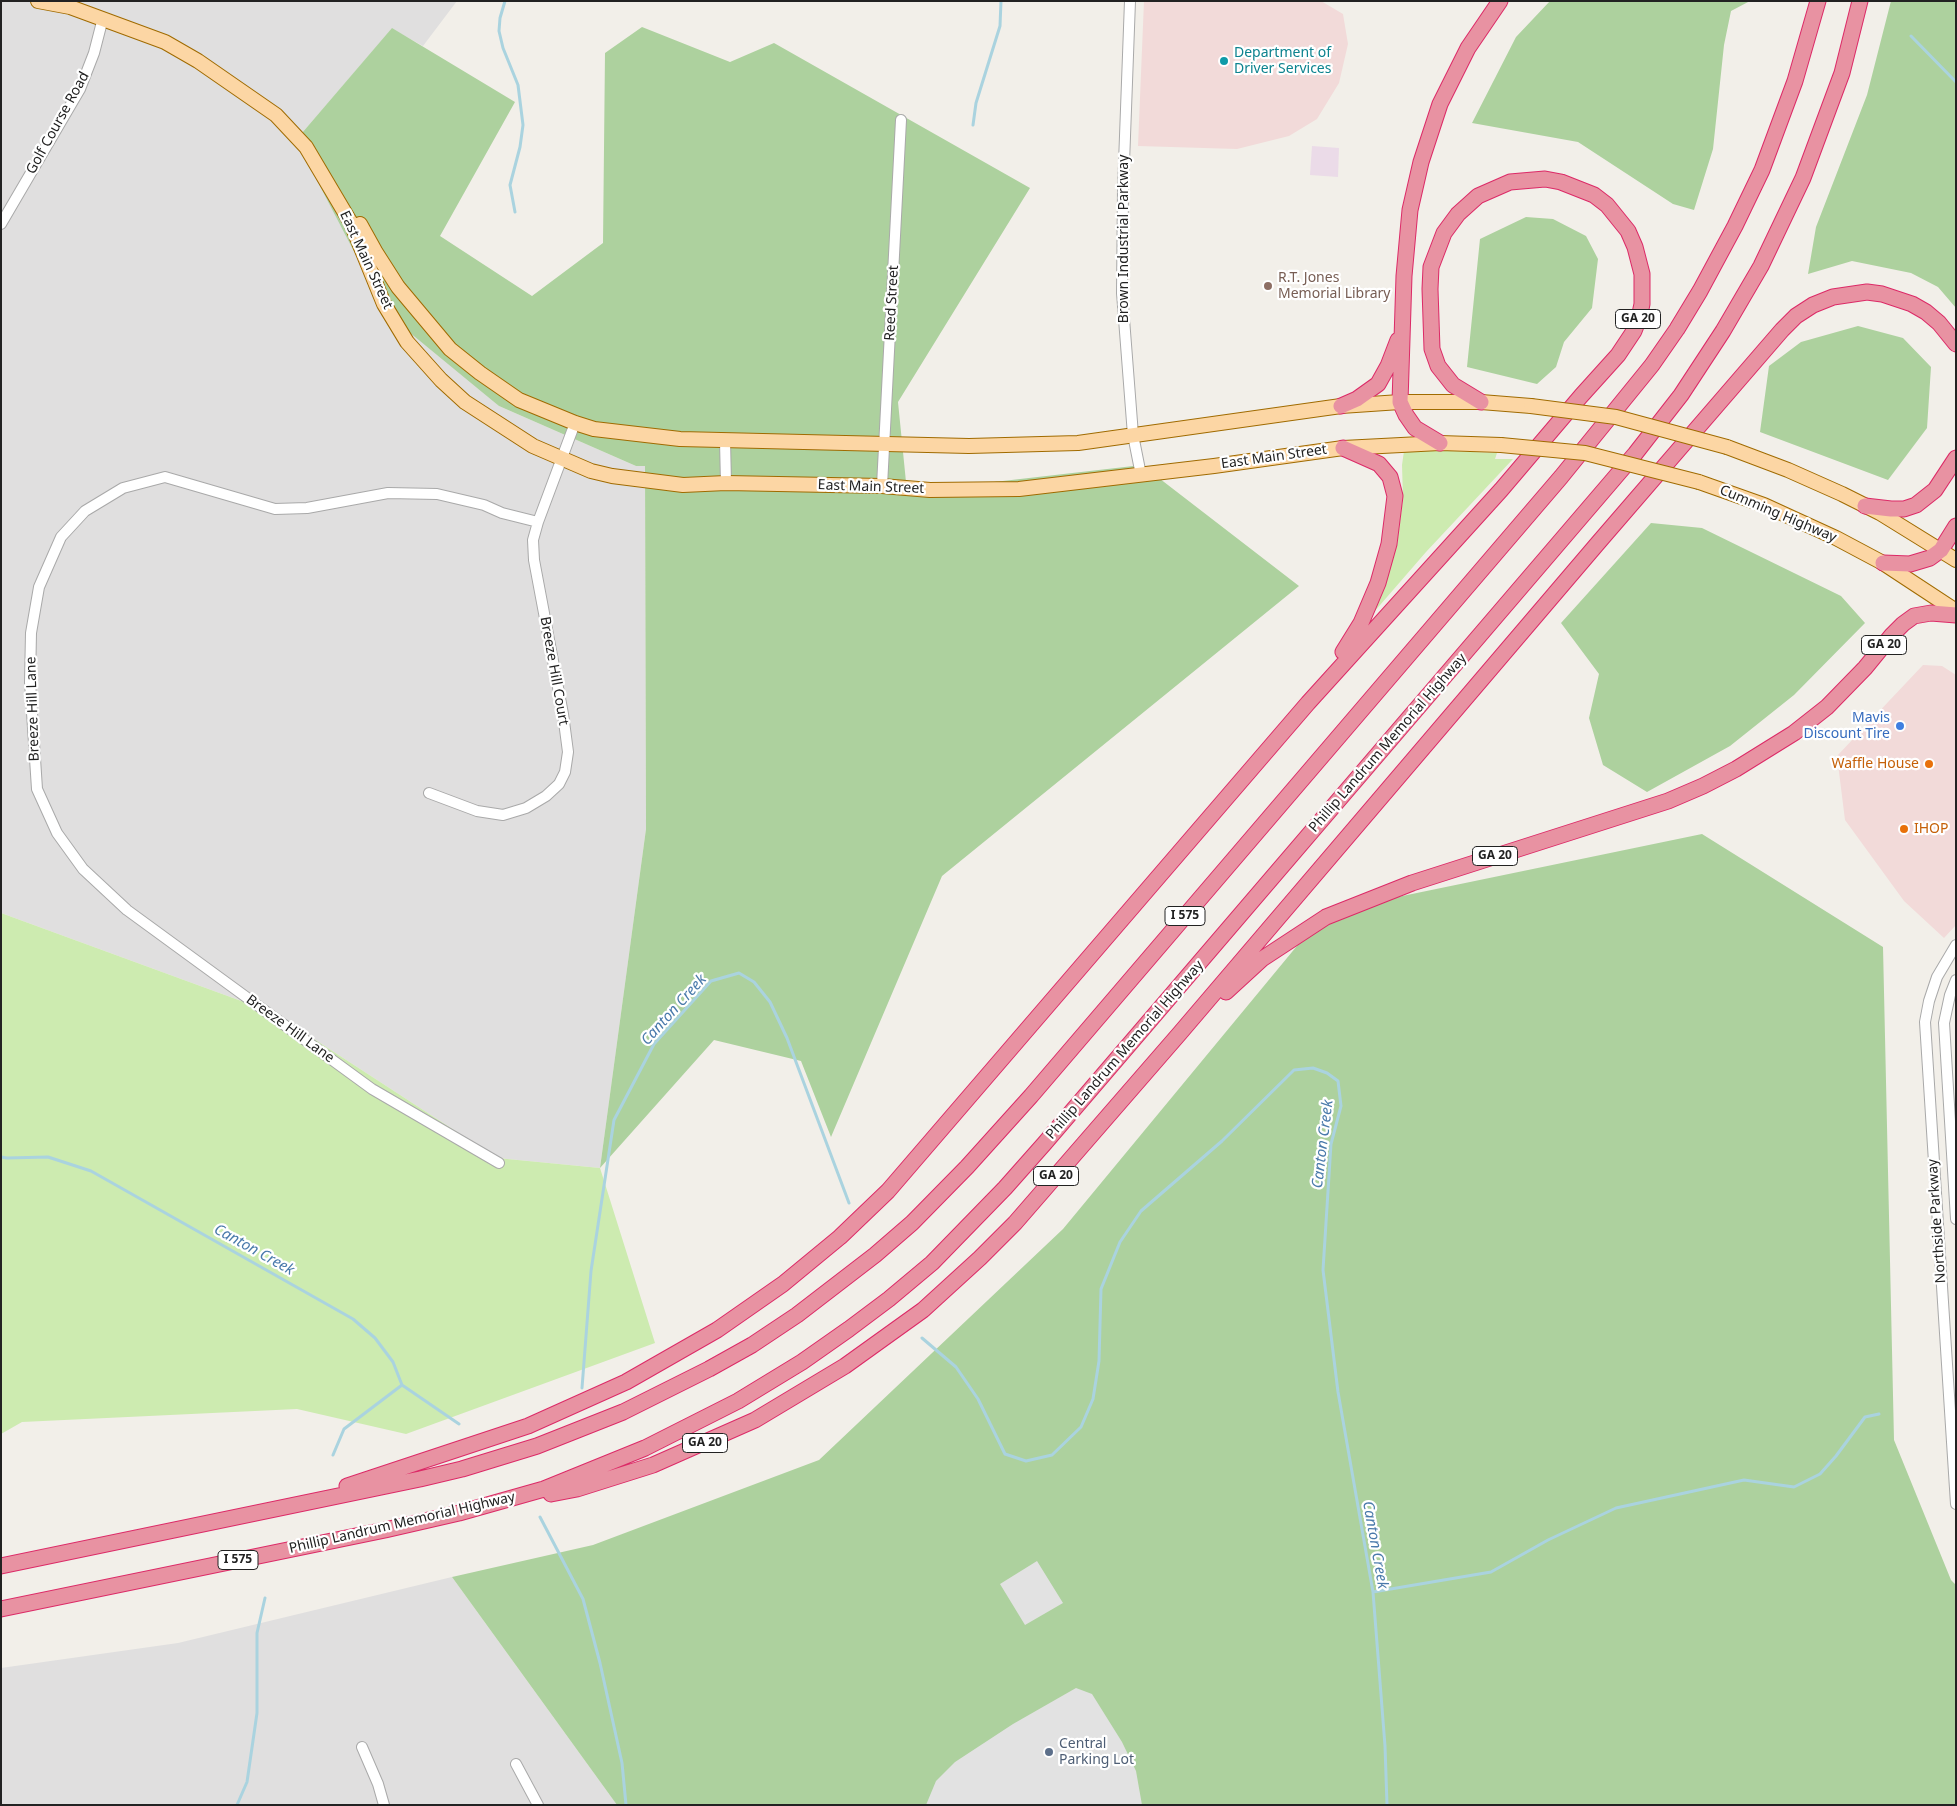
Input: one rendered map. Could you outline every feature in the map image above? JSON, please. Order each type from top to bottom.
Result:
[{"type":"highway","points":[[1440,443],[1415,428],[1406,416],[1400,402],[1406,239],[1410,210],[1421,162],[1440,104],[1453,75],[1478,32],[1500,1]]},
{"type":"highway","name":"I 575","points":[[1,1566],[270,1511],[462,1469],[537,1446],[622,1412],[752,1345],[839,1284],[912,1223],[967,1167],[1031,1096],[1561,477],[1652,365],[1700,291],[1735,226],[1762,170],[1795,81],[1818,1]]},
{"type":"highway","name":"Phillip Landrum Memorial Highway","points":[[1,1609],[458,1513],[544,1489],[600,1468],[663,1440],[738,1401],[802,1362],[889,1299],[932,1263],[1005,1188],[1629,462],[1681,394],[1723,331],[1747,290],[1770,248],[1803,178],[1842,72],[1860,1]]},
{"type":"highway","name":"GA 20","points":[[270,1511],[488,1440],[578,1404],[626,1382],[694,1344],[783,1284],[840,1237],[888,1191],[1308,702],[1501,490],[1609,366],[1634,331],[1640,311],[1642,289],[1642,274],[1635,247],[1628,231],[1618,217],[1594,195],[1569,185],[1545,179],[1510,182],[1478,196],[1458,214],[1444,233],[1431,267],[1432,349],[1438,366],[1447,379],[1459,390],[1481,402]]},
{"type":"highway","points":[[1180,1033],[1598,543],[1796,316],[1813,305],[1833,297],[1867,292],[1882,294],[1912,304],[1926,312],[1939,323],[1956,344]]},
{"type":"highway","points":[[1341,406],[1369,392],[1378,384],[1388,366],[1403,324]]},
{"type":"highway","points":[[1308,702],[1339,659],[1361,623],[1378,584],[1389,544],[1392,524],[1395,496],[1390,478],[1385,470],[1371,459],[1343,448]]},
{"type":"highway","points":[[1866,506],[1904,509],[1916,505],[1935,490],[1956,458]]},
{"type":"highway","points":[[1883,563],[1917,563],[1930,558],[1941,550],[1956,526]]},
{"type":"highway","name":"GA 20","points":[[458,1513],[577,1489],[653,1465],[755,1420],[845,1366],[923,1310],[1015,1224],[1180,1033],[1262,959],[1326,917],[1412,882],[1668,801],[1704,786],[1750,761],[1794,733],[1827,707],[1865,668],[1892,635],[1914,616],[1931,613],[1956,615]]},
{"type":"highway","points":[[1865,668],[1876,664],[1891,650],[1912,625],[1931,618],[1944,620],[1956,628]]},
{"type":"main road","name":"East Main Street","points":[[38,1],[73,4],[165,42],[198,61],[276,115],[312,156],[351,223],[384,304],[408,342],[441,380],[465,402],[533,446],[591,471],[612,476],[683,484],[882,486],[930,490],[1020,489],[1343,448],[1440,443],[1501,445],[1585,453]]},
{"type":"main road","name":"East Main Street","points":[[312,156],[344,195],[375,251],[398,287],[450,349],[480,374],[519,400],[575,423],[604,430],[680,439],[725,441],[969,446],[1038,444],[1078,442],[1341,406],[1400,402],[1481,402],[1616,416],[1726,447],[1788,470],[1866,506]]},
{"type":"main road","name":"Cumming Highway","points":[[1585,453],[1699,482],[1791,516],[1883,563],[1956,610]]},
{"type":"main road","name":"GA 20","points":[[1866,506],[1956,560]]},
{"type":"street","name":"Brown Industrial Parkway","points":[[1130,1],[1123,180],[1122,292],[1133,435],[1140,475]]},
{"type":"street","name":"Golf Course Road","points":[[1,224],[80,89],[94,53],[103,18]]},
{"type":"street","name":"Reed Street","points":[[882,486],[901,120]]},
{"type":"street","name":"Breeze Hill Court","points":[[429,792],[477,811],[503,815],[526,808],[546,796],[559,784],[565,772],[568,752],[563,714],[534,560],[533,540],[575,423]]},
{"type":"street","points":[[725,441],[726,483]]},
{"type":"street","name":"Breeze Hill Lane","points":[[499,1163],[372,1089],[127,910],[83,869],[57,833],[37,789],[30,682],[31,632],[40,587],[61,537],[86,512],[123,488],[165,478],[275,508],[307,508],[388,493],[437,494],[484,505],[502,513],[538,522]]},
{"type":"street","name":"Northside Parkway","points":[[1956,945],[1937,977],[1925,1022],[1956,1504]]},
{"type":"street","name":"Northside Parkway","points":[[1956,980],[1950,995],[1944,1023],[1956,1219]]},
{"type":"street","points":[[362,1747],[378,1784],[384,1805]]},
{"type":"street","points":[[516,1764],[538,1805]]},
{"type":"shaded area","points":[[1,1],[457,1],[423,46],[392,29],[296,140],[499,406],[636,466],[645,466],[646,829],[600,1168],[497,1158],[274,1013],[1,913]]},
{"type":"shaded area","points":[[1144,1],[1321,1],[1343,14],[1348,44],[1339,83],[1317,119],[1289,136],[1237,149],[1138,146]]},
{"type":"shaded area","points":[[1312,146],[1339,148],[1338,177],[1310,175]]},
{"type":"shaded area","points":[[1923,665],[1942,666],[1956,675],[1956,925],[1944,938],[1904,901],[1845,820],[1837,756]]},
{"type":"shaded area","points":[[1037,1561],[1063,1603],[1025,1625],[1000,1584]]},
{"type":"shaded area","points":[[452,1577],[617,1805],[1,1805],[1,1668],[178,1643]]},
{"type":"shaded area","name":"Central Parking Lot","points":[[1076,1688],[1092,1694],[1122,1742],[1136,1771],[1142,1805],[926,1805],[936,1781],[955,1762],[1013,1724]]},
{"type":"green space","points":[[1550,1],[1750,1],[1731,11],[1724,45],[1713,149],[1694,210],[1673,204],[1578,142],[1472,123],[1516,37]]},
{"type":"green space","points":[[1891,1],[1956,1],[1956,308],[1938,287],[1911,273],[1852,261],[1808,274],[1816,227],[1867,95]]},
{"type":"green space","points":[[642,27],[730,62],[774,43],[1030,188],[898,402],[907,492],[1142,465],[1299,586],[942,876],[831,1137],[801,1061],[714,1040],[600,1168],[646,829],[645,466],[636,466],[499,406],[386,313],[296,140],[392,28],[515,102],[440,236],[532,296],[603,243],[605,53]]},
{"type":"green space","points":[[1526,217],[1553,219],[1586,236],[1598,259],[1592,308],[1564,342],[1556,367],[1537,384],[1467,367],[1480,239]]},
{"type":"green space","points":[[1858,326],[1903,338],[1931,367],[1927,428],[1888,480],[1760,432],[1769,366],[1801,342]]},
{"type":"green space","points":[[1404,451],[1497,453],[1495,459],[1513,459],[1426,552],[1374,612],[1388,576],[1397,545],[1403,499],[1402,465]]},
{"type":"green space","points":[[1651,523],[1702,528],[1841,596],[1865,623],[1794,695],[1730,746],[1647,792],[1603,765],[1589,718],[1599,674],[1561,623]]},
{"type":"green space","points":[[1702,834],[1883,947],[1894,1440],[1951,1580],[1956,1585],[1956,1805],[617,1805],[452,1577],[593,1545],[819,1460],[1063,1229],[1325,912]]},
{"type":"green space","points":[[1,913],[274,1013],[497,1158],[600,1168],[655,1343],[406,1434],[297,1409],[22,1422],[1,1434]]},
{"type":"waterway","points":[[505,1],[500,18],[499,31],[503,48],[518,85],[523,125],[520,147],[510,185],[515,212]]},
{"type":"waterway","points":[[973,125],[976,103],[1000,26],[1001,1]]},
{"type":"waterway","points":[[1911,36],[1956,82]]},
{"type":"waterway","name":"Canton Creek","points":[[582,1388],[591,1271],[614,1120],[654,1044],[711,981],[739,973],[754,982],[770,1002],[787,1038],[849,1203]]},
{"type":"waterway","name":"Canton Creek","points":[[922,1338],[956,1367],[978,1399],[1005,1454],[1026,1461],[1052,1455],[1081,1427],[1093,1399],[1099,1361],[1101,1289],[1120,1242],[1141,1211],[1222,1141],[1294,1070],[1313,1068],[1327,1073],[1338,1081],[1341,1106],[1331,1144],[1323,1270],[1338,1392],[1373,1592],[1385,1746],[1387,1805]]},
{"type":"waterway","name":"Canton Creek","points":[[1,1157],[48,1157],[91,1171],[353,1319],[375,1338],[393,1362],[402,1385],[459,1424]]},
{"type":"waterway","points":[[333,1455],[344,1429],[402,1385]]},
{"type":"waterway","points":[[1373,1592],[1491,1572],[1548,1540],[1616,1508],[1744,1480],[1794,1487],[1820,1474],[1865,1417],[1879,1414]]},
{"type":"waterway","points":[[540,1517],[583,1599],[600,1663],[622,1763],[626,1805]]},
{"type":"waterway","points":[[237,1805],[247,1782],[257,1713],[257,1633],[265,1598]]},
{"type":"place","name":"Department of Driver Services","points":[[1224,61]]},
{"type":"place","name":"R.T. Jones Memorial Library","points":[[1268,286]]},
{"type":"place","name":"Mavis Discount Tire","points":[[1900,726]]},
{"type":"place","name":"Waffle House","points":[[1929,764]]},
{"type":"place","name":"IHOP","points":[[1904,829]]},
{"type":"place","name":"Central Parking Lot","points":[[1049,1752]]}]
